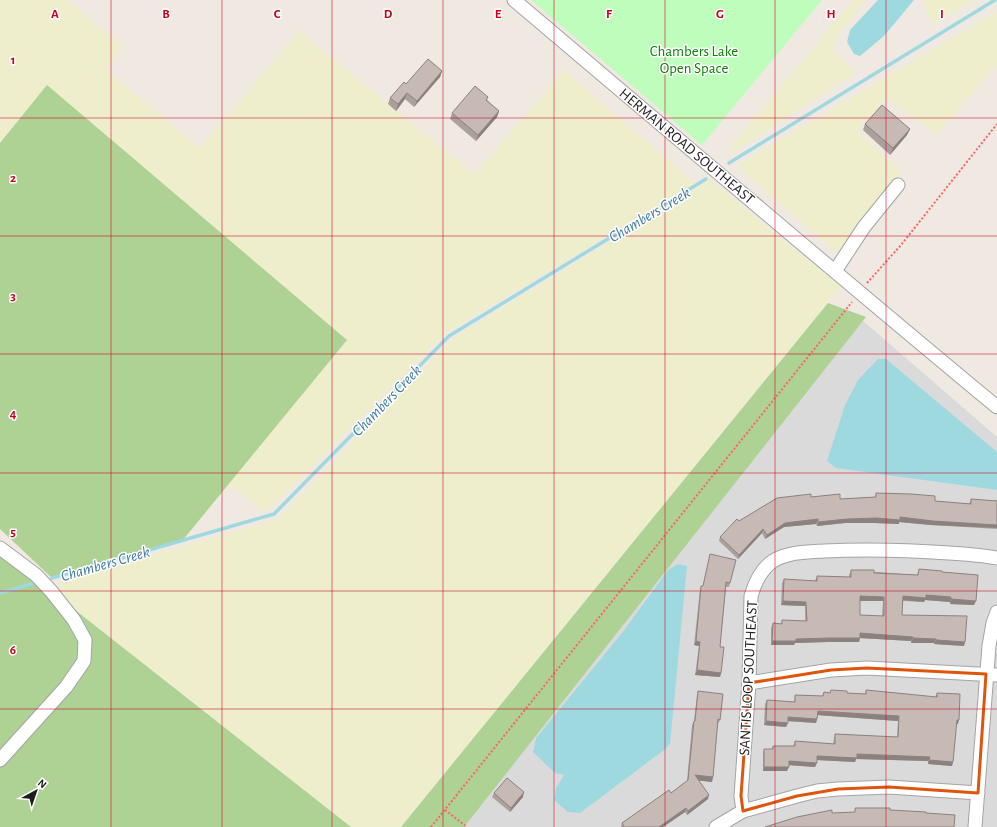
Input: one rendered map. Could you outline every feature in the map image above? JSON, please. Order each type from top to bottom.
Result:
[{"type":"street","name":"HERMAN ROAD SOUTHEAST","points":[[514,0],[997,407]]},
{"type":"street","points":[[835,271],[864,227],[898,185]]},
{"type":"street","points":[[0,548],[36,576],[51,591],[74,620],[85,640],[84,661],[66,687],[0,760]]},
{"type":"street","name":"SANTIS LOOP SOUTHEAST","points":[[743,811],[741,796],[749,683],[751,596],[754,585],[761,573],[774,561],[790,555],[802,553],[890,550],[937,552],[997,558]]},
{"type":"street","points":[[975,827],[992,675],[989,646],[993,623],[997,612]]},
{"type":"street","points":[[749,683],[831,670],[867,668],[992,675]]},
{"type":"street","points":[[716,827],[743,811],[796,796],[838,788],[889,787],[978,793]]},
{"type":"path","points":[[431,827],[860,292],[901,245],[997,124]]},
{"type":"path","points":[[445,810],[467,827]]},
{"type":"highlighted area","points":[[867,668],[986,674],[978,793],[889,787],[838,789],[797,796],[743,811],[741,796],[749,683],[831,670]]},
{"type":"shaded area","points":[[854,313],[997,437],[997,827],[447,827]]},
{"type":"green space","points":[[0,0],[67,0],[124,47],[106,69],[199,148],[299,31],[474,174],[564,70],[695,183],[446,333],[271,508],[263,511],[228,484],[347,340],[0,143]]},
{"type":"green space","name":"Chambers Lake Open Space","points":[[531,0],[822,0],[702,145]]},
{"type":"green space","points":[[853,0],[866,0],[836,36],[834,52],[849,65],[854,74],[729,155],[730,147]]},
{"type":"green space","points":[[923,0],[974,0],[934,25],[926,13]]},
{"type":"green space","points":[[997,11],[997,65],[937,135],[887,99],[857,130],[901,171],[837,253],[736,166]]},
{"type":"green space","points":[[47,85],[347,340],[182,541],[52,578],[0,529],[0,143]]},
{"type":"green space","points":[[710,180],[841,287],[401,827],[351,827],[51,591],[59,582],[278,519],[452,339]]},
{"type":"green space","points":[[828,303],[866,317],[464,827],[401,827]]},
{"type":"green space","points":[[0,544],[51,591],[351,827],[0,827]]},
{"type":"water","points":[[878,0],[914,0],[884,36],[860,56],[854,54],[847,42],[850,30]]},
{"type":"water","points":[[878,359],[886,359],[997,452],[997,490],[836,468],[827,461],[845,405],[858,380]]},
{"type":"water","points":[[678,564],[687,566],[670,744],[580,813],[568,812],[554,800],[556,788],[564,775],[555,773],[533,752],[536,738],[622,633],[668,570]]},
{"type":"building","points":[[428,59],[442,71],[417,101],[407,93],[398,104],[390,98],[404,82],[406,84]]},
{"type":"building","points":[[475,86],[488,97],[486,100],[499,111],[478,135],[452,113]]},
{"type":"building","points":[[882,105],[910,129],[893,148],[865,124]]},
{"type":"building","points":[[876,493],[935,496],[935,501],[971,504],[971,499],[997,501],[997,525],[933,521],[900,517],[900,520],[876,518],[818,522],[818,519],[785,523],[767,535],[763,529],[739,555],[720,537],[737,519],[739,521],[777,498],[811,494],[811,497],[840,494],[840,499],[876,497]]},
{"type":"building","points":[[710,554],[736,560],[730,583],[726,582],[720,647],[724,647],[721,673],[697,670],[700,642],[696,641],[701,586],[703,586]]},
{"type":"building","points":[[919,569],[978,575],[976,601],[926,595],[926,598],[903,596],[902,615],[967,616],[965,642],[860,633],[860,638],[772,641],[773,623],[782,624],[782,620],[807,621],[806,602],[783,601],[784,579],[817,581],[817,576],[851,577],[851,570],[874,570],[874,573],[918,575]],"holes":[[[860,596],[884,597],[884,616],[860,615]]]},
{"type":"building","points":[[831,690],[866,694],[866,690],[937,697],[937,693],[960,694],[959,720],[957,720],[953,762],[929,760],[930,757],[857,754],[857,758],[817,756],[817,763],[789,761],[789,767],[764,767],[764,749],[773,749],[773,746],[795,746],[795,741],[835,744],[835,734],[898,737],[899,716],[818,711],[817,719],[788,717],[788,723],[766,721],[767,700],[795,702],[795,695],[823,696],[824,692],[830,693]]},
{"type":"building","points":[[698,691],[723,694],[720,720],[718,719],[713,777],[695,775],[709,795],[688,811],[686,808],[659,827],[624,827],[622,823],[669,790],[671,793],[688,780]]},
{"type":"building","points":[[507,778],[524,792],[511,808],[494,793]]},
{"type":"building","points":[[855,808],[890,808],[890,810],[955,815],[954,827],[765,827],[797,817],[832,810],[832,813],[855,812]]},
{"type":"waterway","name":"Chambers Creek","points":[[729,163],[995,0]]},
{"type":"waterway","name":"Chambers Creek","points":[[52,578],[274,514],[449,336],[706,179]]},
{"type":"waterway","name":"Chambers Creek","points":[[0,593],[31,584]]}]
